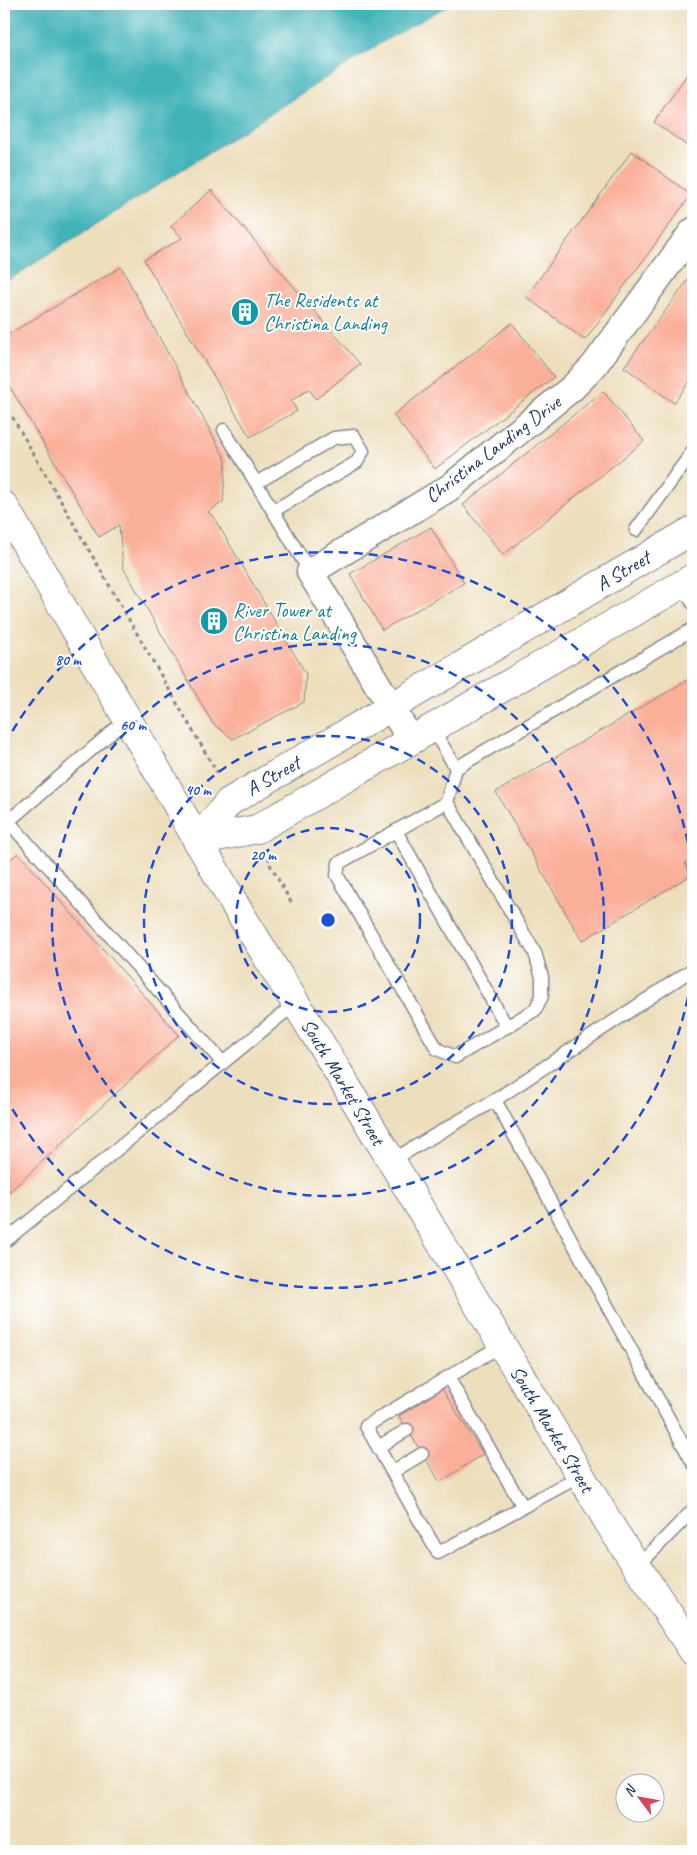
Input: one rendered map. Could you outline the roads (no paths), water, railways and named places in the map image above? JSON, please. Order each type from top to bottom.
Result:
[{"type":"main road","name":"South Market Street","points":[[4,506],[197,841],[580,1476],[693,1651]]},
{"type":"main road","name":"A Street","points":[[197,841],[229,802],[693,530]]},
{"type":"main road","name":"A Street","points":[[197,841],[257,828],[421,734],[689,588]]},
{"type":"street","name":"Christina Landing Drive","points":[[310,572],[449,488],[572,388],[593,367],[693,231]]},
{"type":"street","points":[[310,572],[392,708],[421,734]]},
{"type":"lane","points":[[224,430],[310,572]]},
{"type":"lane","points":[[256,483],[334,438],[354,436],[360,443],[363,451],[357,462],[273,511]]},
{"type":"lane","points":[[636,530],[693,451]]},
{"type":"lane","points":[[447,802],[339,863],[337,876],[437,1049],[455,1057],[535,1010],[542,996],[542,977],[535,953],[447,802],[456,768],[693,629]]},
{"type":"lane","points":[[127,719],[6,823],[223,1063]]},
{"type":"lane","points":[[421,734],[456,768]]},
{"type":"lane","points":[[396,831],[507,1026]]},
{"type":"lane","points":[[391,1161],[495,1100],[693,969]]},
{"type":"lane","points":[[4,1242],[296,1003]]},
{"type":"lane","points":[[495,1100],[693,1463]]},
{"type":"lane","points":[[502,1345],[366,1426],[438,1553],[580,1476]]},
{"type":"lane","points":[[448,1377],[456,1401],[523,1506]]},
{"type":"lane","points":[[378,1447],[407,1430]]},
{"type":"lane","points":[[392,1472],[422,1454]]},
{"type":"lane","points":[[637,1567],[693,1510]]},
{"type":"water","points":[[4,4],[451,4],[384,41],[4,283]]},
{"type":"place","name":"The Residents at Christina Landing","points":[[245,312]]},
{"type":"place","name":"River Tower at Christina Landing","points":[[214,621]]}]
